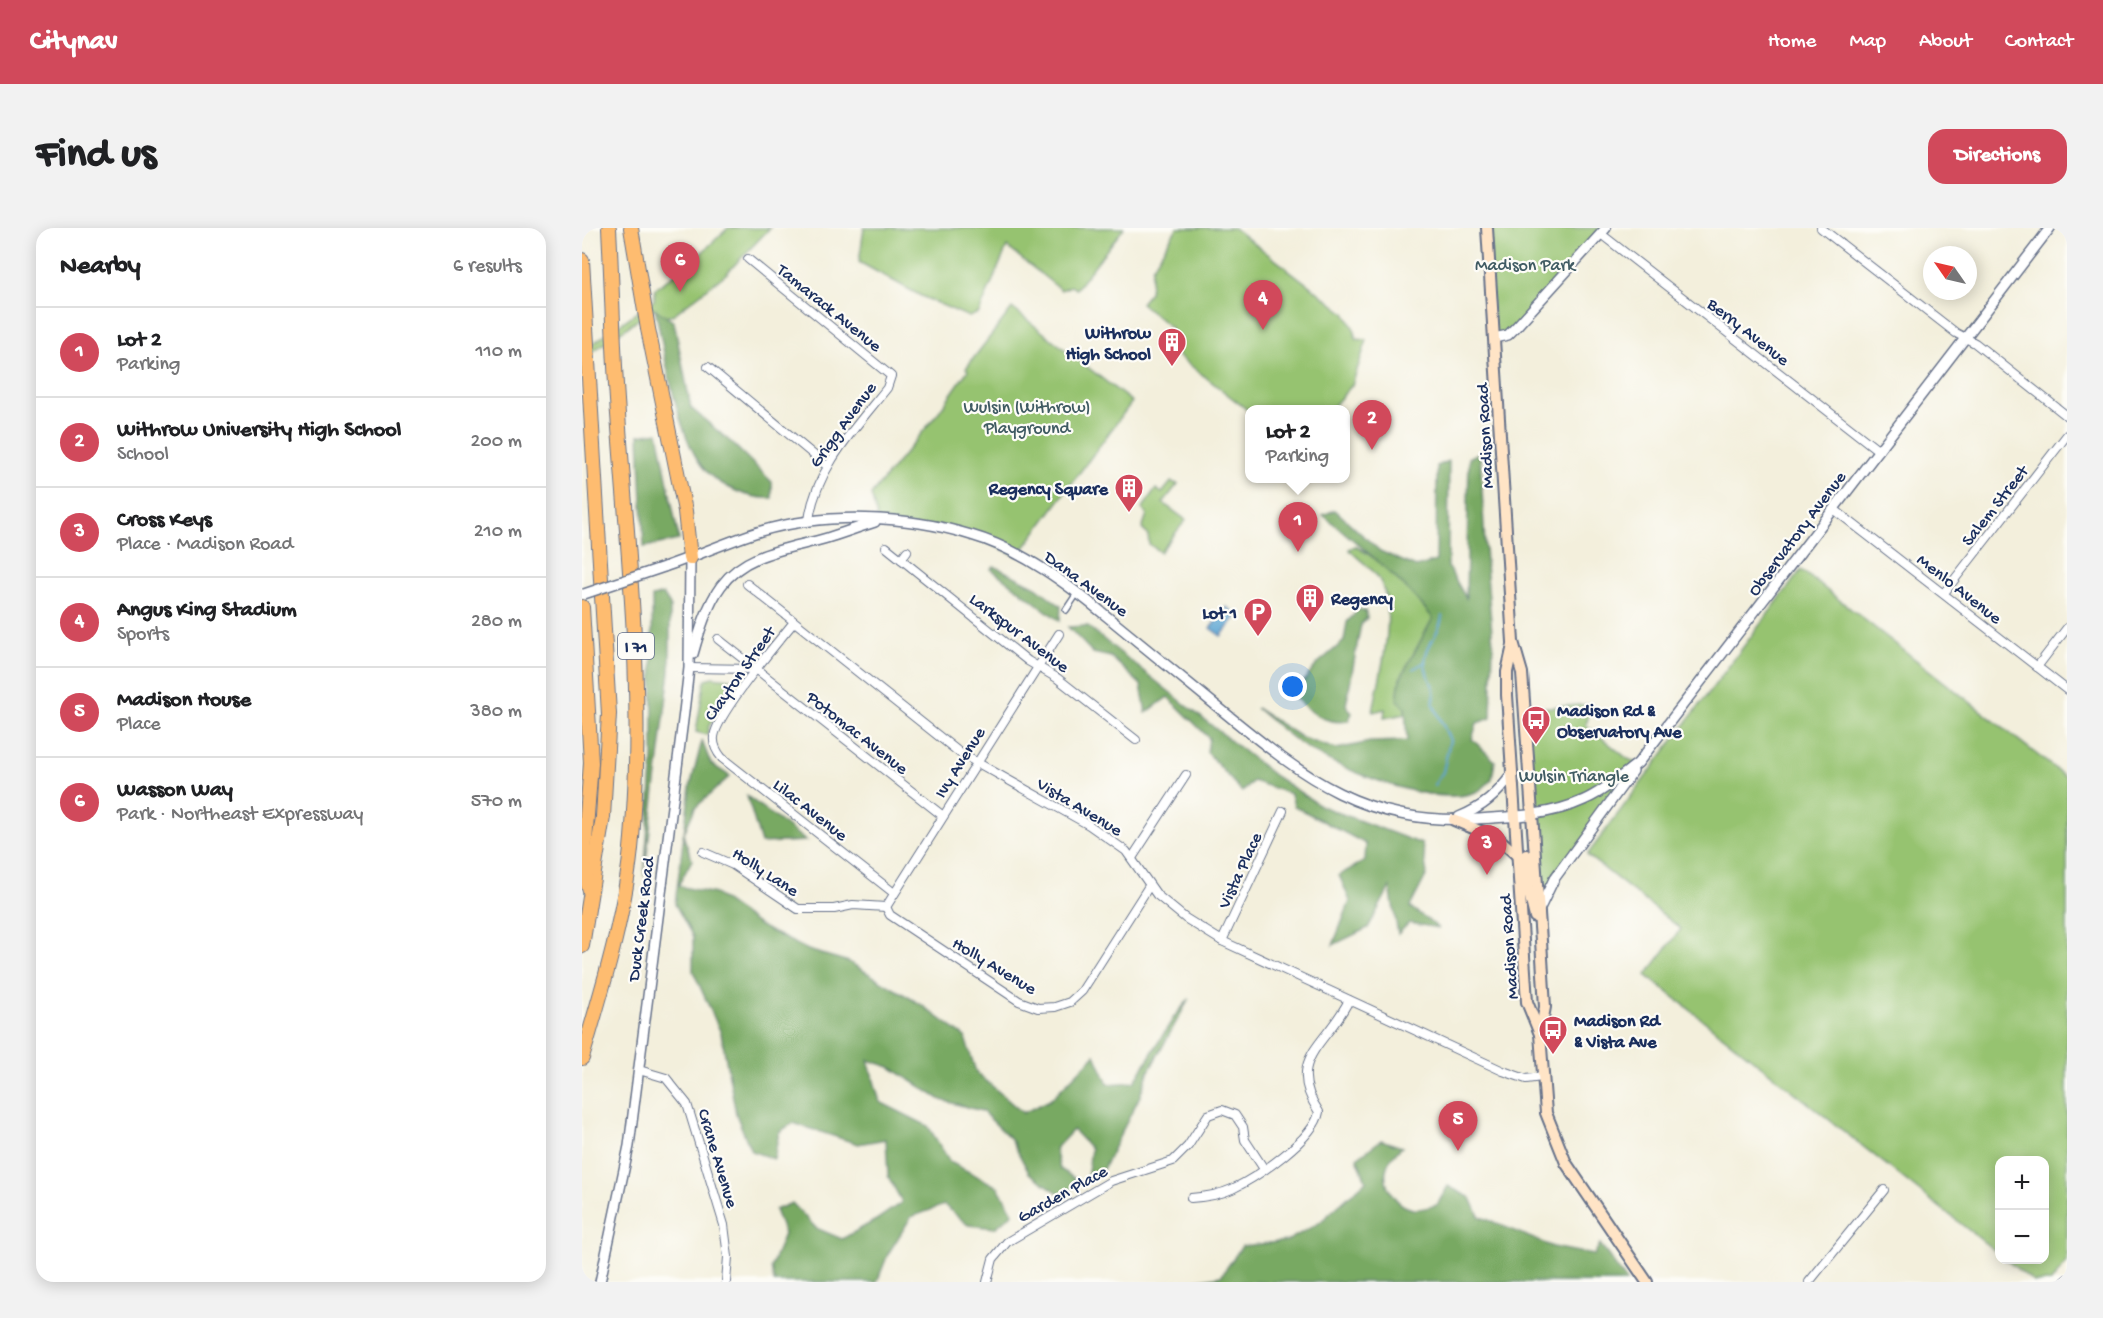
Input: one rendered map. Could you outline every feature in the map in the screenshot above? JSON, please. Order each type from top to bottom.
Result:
[{"type":"highway","name":"I 71","points":[[582,1058],[617,929],[632,840],[637,762],[638,668],[617,399],[609,228]]},
{"type":"highway","points":[[631,228],[648,329],[685,511],[690,558]]},
{"type":"highway","name":"I 71","points":[[582,260],[609,714],[603,818],[582,946]]},
{"type":"highway","points":[[582,607],[591,762],[583,868],[591,893]]},
{"type":"main road","name":"Madison Road","points":[[1487,228],[1513,642],[1522,673],[1533,813],[1545,1007],[1540,1034],[1546,1113],[1559,1151],[1647,1282]]},
{"type":"main road","name":"Madison Road","points":[[1513,642],[1507,672],[1507,695],[1527,1002],[1540,1034]]},
{"type":"main road","points":[[1516,816],[1523,823],[1528,888],[1541,941]]},
{"type":"main road","points":[[1454,820],[1499,839],[1519,857]]},
{"type":"street","points":[[1821,228],[2067,416]]},
{"type":"street","name":"Observatory Avenue","points":[[1533,813],[1584,801],[1638,763],[2050,228]]},
{"type":"street","points":[[1494,338],[1508,334],[1604,231]]},
{"type":"street","name":"Berry Avenue","points":[[1604,231],[1879,451]]},
{"type":"street","name":"Tamarack Avenue","points":[[748,259],[881,367],[891,376],[891,380]]},
{"type":"street","points":[[708,367],[827,466]]},
{"type":"street","name":"Grigg Avenue","points":[[809,520],[814,493],[827,466],[891,380]]},
{"type":"street","name":"Salem Street","points":[[1944,593],[2067,435]]},
{"type":"street","name":"Menlo Avenue","points":[[1835,510],[2067,690]]},
{"type":"street","name":"Dana Avenue","points":[[582,594],[690,558],[744,536],[809,520],[846,518],[914,524],[971,535],[1023,558],[1078,592],[1290,766],[1338,794],[1366,806],[1408,816],[1454,820],[1533,813]]},
{"type":"street","points":[[756,669],[689,668],[719,588],[734,571],[751,560],[779,549],[825,538],[878,521]]},
{"type":"street","name":"Larkspur Avenue","points":[[886,547],[1038,667],[1057,678],[1136,740]]},
{"type":"street","points":[[901,559],[907,551]]},
{"type":"street","name":"Duck Creek Road","points":[[600,1282],[624,1175],[689,668],[690,558]]},
{"type":"street","name":"Vista Avenue","points":[[747,584],[976,763],[1089,825],[1132,858],[1149,886],[1185,918],[1222,941],[1511,1075],[1526,1079],[1542,1077]]},
{"type":"street","points":[[1066,610],[1078,592]]},
{"type":"street","name":"Clayton Street","points":[[714,744],[718,724],[756,669],[794,622]]},
{"type":"street","points":[[2037,667],[2067,628]]},
{"type":"street","name":"Ivy Avenue","points":[[886,907],[1059,634]]},
{"type":"street","name":"Potomac Avenue","points":[[718,639],[943,816]]},
{"type":"street","name":"Lilac Avenue","points":[[714,744],[722,758],[894,893]]},
{"type":"street","points":[[1539,910],[1554,879],[1638,763]]},
{"type":"street","points":[[1454,820],[1480,808],[1497,794],[1512,774]]},
{"type":"street","points":[[1132,858],[1186,775]]},
{"type":"street","name":"Vista Place","points":[[1222,941],[1283,811]]},
{"type":"street","name":"Holly Lane","points":[[703,852],[733,865],[798,909],[834,909],[853,905],[886,907]]},
{"type":"street","name":"Holly Avenue","points":[[886,907],[890,915],[969,970],[1027,1005],[1047,1008],[1062,1005],[1082,991],[1149,886]]},
{"type":"street","points":[[1191,1198],[1216,1195],[1232,1189],[1292,1148],[1318,1119],[1319,1112],[1309,1097],[1304,1080],[1305,1069],[1349,1000]]},
{"type":"street","name":"Crane Avenue","points":[[639,1070],[666,1078],[687,1104],[724,1225],[728,1257],[726,1282]]},
{"type":"street","name":"Garden Place","points":[[987,1282],[993,1259],[1007,1242],[1111,1181],[1173,1161],[1188,1146],[1208,1115],[1222,1110],[1235,1115],[1243,1127],[1245,1140],[1264,1169]]},
{"type":"street","points":[[1809,1282],[1884,1190]]},
{"type":"green space","points":[[728,228],[770,228],[726,274],[674,314],[664,318],[655,308],[582,359],[582,351],[654,300],[655,289],[696,258]]},
{"type":"green space","points":[[864,228],[1124,228],[1076,289],[1071,286],[1061,290],[1007,247],[979,313],[969,317],[921,296],[859,262]]},
{"type":"green space","points":[[1177,228],[1234,228],[1345,313],[1355,331],[1355,339],[1367,340],[1352,385],[1334,405],[1245,405],[1245,408],[1162,343],[1172,329],[1141,303],[1150,292],[1152,268]]},
{"type":"green space","name":"Madison Park","points":[[1487,228],[1606,228],[1516,327],[1494,338]]},
{"type":"green space","name":"Wulsin (Withrow) Playground","points":[[1012,308],[1132,402],[1018,556],[971,535],[878,521],[871,495],[938,413],[968,370],[966,368]]},
{"type":"green space","points":[[655,309],[674,322],[691,408],[732,443],[772,482],[772,498],[754,497],[729,488],[712,477],[698,461],[689,442],[674,396]]},
{"type":"green space","points":[[658,432],[679,540],[644,547],[639,435]]},
{"type":"green space","points":[[1480,452],[1493,644],[1491,718],[1477,723],[1472,739],[1495,761],[1492,779],[1480,790],[1460,796],[1438,795],[1386,784],[1335,763],[1299,743],[1256,708],[1302,738],[1336,749],[1370,742],[1407,741],[1405,708],[1397,699],[1400,679],[1433,618],[1367,551],[1323,515],[1335,510],[1380,551],[1416,567],[1436,561],[1437,466],[1449,461],[1448,567],[1466,598],[1469,458]]},
{"type":"green space","points":[[1171,482],[1178,484],[1163,503],[1186,520],[1160,552],[1149,544],[1148,535],[1142,529],[1147,514],[1142,509],[1156,489],[1162,493]]},
{"type":"green space","points":[[1355,546],[1388,569],[1433,618],[1400,679],[1406,714],[1384,718],[1385,709],[1373,712],[1386,644],[1387,609],[1385,593],[1379,579],[1349,549]]},
{"type":"green space","points":[[994,566],[1036,587],[1061,606],[1060,621],[991,569]]},
{"type":"green space","points":[[1801,570],[2067,778],[2067,1262],[2051,1282],[2034,1282],[2011,1264],[2049,1264],[2049,1156],[1995,1156],[1995,1251],[1646,975],[1681,929],[1587,855]]},
{"type":"green space","points":[[663,594],[670,605],[670,671],[644,877],[653,758],[652,597]]},
{"type":"green space","points":[[1359,609],[1366,611],[1367,618],[1361,624],[1346,705],[1352,713],[1348,721],[1332,721],[1318,716],[1293,696],[1317,664],[1344,641],[1347,622]]},
{"type":"green space","points":[[1087,626],[1275,776],[1321,806],[1422,844],[1427,874],[1410,907],[1439,928],[1409,923],[1398,934],[1390,887],[1368,928],[1333,945],[1350,901],[1339,875],[1365,861],[1366,844],[1294,806],[1291,794],[1253,781],[1242,792],[1207,752],[1209,738],[1168,697],[1146,713],[1141,685],[1111,657],[1093,653],[1068,627]]},
{"type":"green space","points":[[712,677],[730,679],[734,686],[709,726],[707,735],[696,732],[704,684],[706,679]]},
{"type":"green space","name":"Wulsin Triangle","points":[[1592,704],[1586,725],[1628,759],[1638,763],[1554,879],[1539,910],[1524,709]]},
{"type":"green space","points":[[702,741],[711,764],[730,776],[695,808],[684,832],[690,787]]},
{"type":"green space","points":[[747,796],[806,841],[761,843]]},
{"type":"green space","points":[[684,837],[692,860],[678,886],[715,894],[760,926],[808,950],[849,962],[920,1004],[965,1037],[976,1072],[1023,1113],[1050,1100],[1095,1055],[1108,1084],[1134,1082],[1174,1017],[1189,999],[1148,1073],[1140,1096],[1103,1169],[1087,1178],[1091,1149],[1073,1130],[1055,1149],[1060,1169],[1080,1182],[1063,1196],[1029,1173],[1011,1139],[982,1111],[941,1100],[890,1067],[868,1060],[880,1102],[928,1126],[950,1162],[998,1187],[1013,1213],[995,1228],[968,1225],[944,1205],[911,1217],[888,1254],[877,1282],[774,1282],[771,1267],[784,1234],[775,1210],[792,1203],[816,1228],[842,1239],[902,1202],[888,1176],[886,1139],[858,1144],[793,1123],[779,1132],[774,1159],[751,1151],[736,1114],[721,1033],[693,971],[693,937],[675,904]]},
{"type":"green space","points":[[1381,1140],[1402,1147],[1390,1160],[1386,1176],[1392,1195],[1407,1207],[1416,1209],[1437,1205],[1448,1186],[1471,1198],[1479,1216],[1553,1247],[1594,1255],[1600,1244],[1627,1282],[1187,1282],[1221,1276],[1242,1246],[1287,1241],[1319,1223],[1366,1181],[1357,1158]]},
{"type":"water","points":[[1227,607],[1238,615],[1221,636],[1210,628]]},
{"type":"waterway","points":[[1434,785],[1443,772],[1450,740],[1433,704],[1434,692],[1425,662],[1442,616]]},
{"type":"waterway","points":[[1413,669],[1425,662]]},
{"type":"place","name":"Wasson Way","points":[[680,292]]},
{"type":"place","name":"Angus King Stadium","points":[[1263,330]]},
{"type":"place","name":"Withrow High School","points":[[1172,368]]},
{"type":"place","name":"Withrow University High School","points":[[1372,450]]},
{"type":"place","name":"Regency Square","points":[[1129,514]]},
{"type":"place","name":"Lot 2","points":[[1298,552]]},
{"type":"place","name":"Regency","points":[[1310,624]]},
{"type":"place","name":"Lot 1","points":[[1258,638]]},
{"type":"place","name":"Madison Rd & Observatory Ave","points":[[1536,746]]},
{"type":"place","name":"Cross Keys","points":[[1487,875]]},
{"type":"place","name":"Madison Rd & Vista Ave","points":[[1553,1056]]},
{"type":"place","name":"Madison House","points":[[1458,1151]]}]
